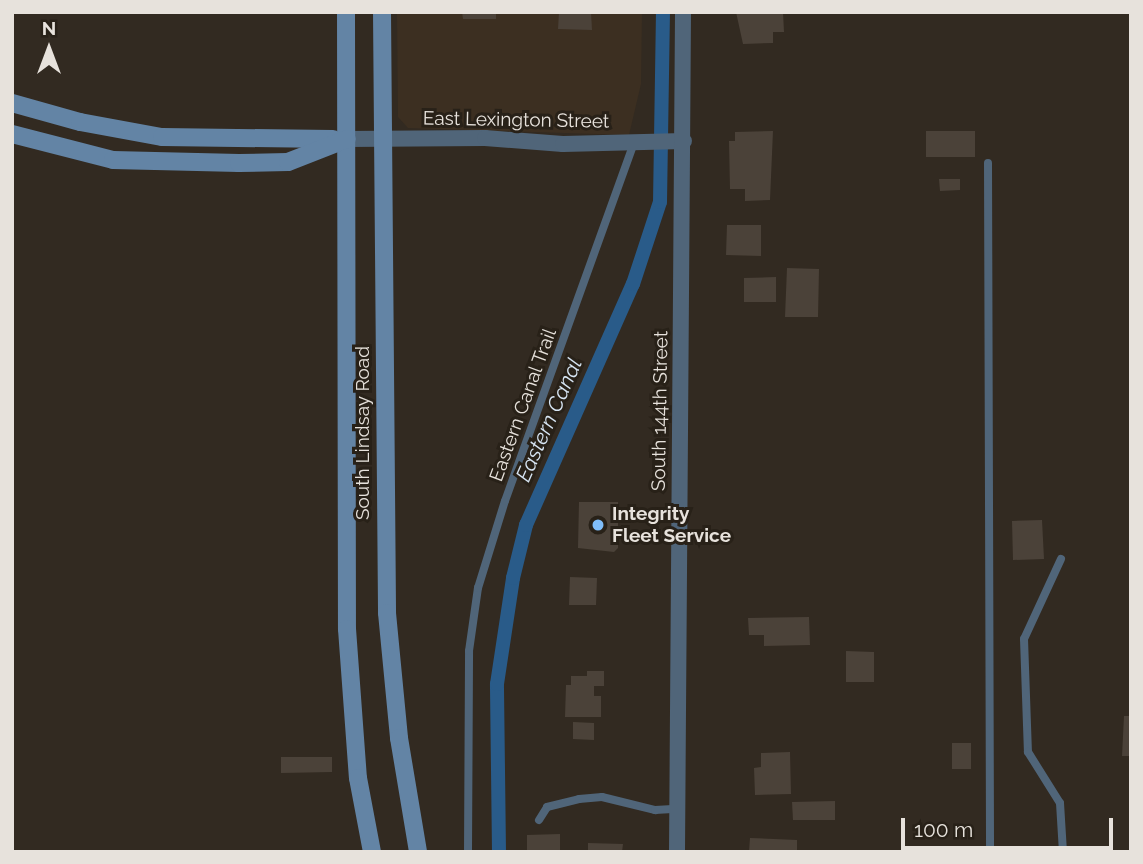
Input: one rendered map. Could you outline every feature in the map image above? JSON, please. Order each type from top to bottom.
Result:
[{"type":"main road","name":"South Lindsay Road","points":[[346,12],[347,629],[358,778],[372,852]]},
{"type":"main road","name":"South Lindsay Road","points":[[382,12],[387,613],[399,738],[418,852]]},
{"type":"main road","points":[[12,103],[80,122],[163,137],[347,139]]},
{"type":"main road","points":[[12,134],[113,160],[239,163],[288,162],[347,139]]},
{"type":"street","name":"South 144th Street","points":[[677,852],[679,141],[683,12]]},
{"type":"street","name":"East Lexington Street","points":[[347,139],[638,143],[679,141]]},
{"type":"lane","name":"Eastern Canal Trail","points":[[468,852],[469,651],[478,588],[505,501],[638,143]]},
{"type":"lane","points":[[988,163],[990,852]]},
{"type":"lane","points":[[1061,559],[1024,639],[1028,752],[1060,803],[1063,852]]},
{"type":"lane","points":[[539,820],[547,807],[579,799],[602,797],[654,810],[677,809]]},
{"type":"shaded area","points":[[397,12],[642,12],[641,84],[629,135],[408,128],[398,117]]},
{"type":"building","points":[[462,12],[496,12],[496,19],[463,19]]},
{"type":"building","points":[[559,12],[591,12],[592,30],[558,29]]},
{"type":"building","points":[[736,12],[783,12],[784,32],[773,32],[773,43],[743,44]]},
{"type":"building","points":[[773,131],[770,200],[745,201],[745,189],[730,189],[729,141],[735,141],[735,132]]},
{"type":"building","points":[[926,131],[975,131],[975,157],[926,157]]},
{"type":"building","points":[[939,179],[960,179],[960,190],[940,191]]},
{"type":"building","points":[[727,225],[761,225],[761,256],[726,255]]},
{"type":"building","points":[[787,268],[819,269],[818,317],[785,317]]},
{"type":"building","points":[[776,277],[776,302],[744,302],[744,278]]},
{"type":"building","name":"Integrity Fleet Service","points":[[579,502],[618,502],[618,548],[614,552],[578,548]]},
{"type":"building","points":[[1042,520],[1044,559],[1013,560],[1012,521]]},
{"type":"building","points":[[570,577],[597,578],[596,605],[569,605]]},
{"type":"building","points":[[809,617],[810,645],[764,646],[764,635],[749,635],[748,618]]},
{"type":"building","points":[[846,651],[874,652],[874,682],[846,682]]},
{"type":"building","points":[[587,671],[604,671],[604,686],[594,686],[594,696],[601,696],[601,717],[565,717],[566,685],[571,685],[571,676],[587,676]]},
{"type":"building","points":[[1124,716],[1131,716],[1131,756],[1122,756]]},
{"type":"building","points":[[573,722],[594,723],[594,740],[573,739]]},
{"type":"building","points":[[952,743],[971,743],[971,769],[952,769]]},
{"type":"building","points":[[790,752],[791,794],[755,795],[754,768],[761,767],[761,753]]},
{"type":"building","points":[[281,757],[332,757],[332,772],[281,773]]},
{"type":"building","points":[[835,801],[835,820],[793,820],[792,802]]},
{"type":"building","points":[[560,834],[560,852],[527,852],[527,835]]},
{"type":"building","points":[[750,838],[797,840],[797,852],[749,852]]},
{"type":"building","points":[[588,843],[623,844],[622,852],[588,852]]},
{"type":"waterway","name":"Eastern Canal","points":[[499,852],[497,684],[513,578],[526,525],[633,284],[660,202],[663,12]]},
{"type":"place","name":"Integrity Fleet Service","points":[[598,525]]}]
